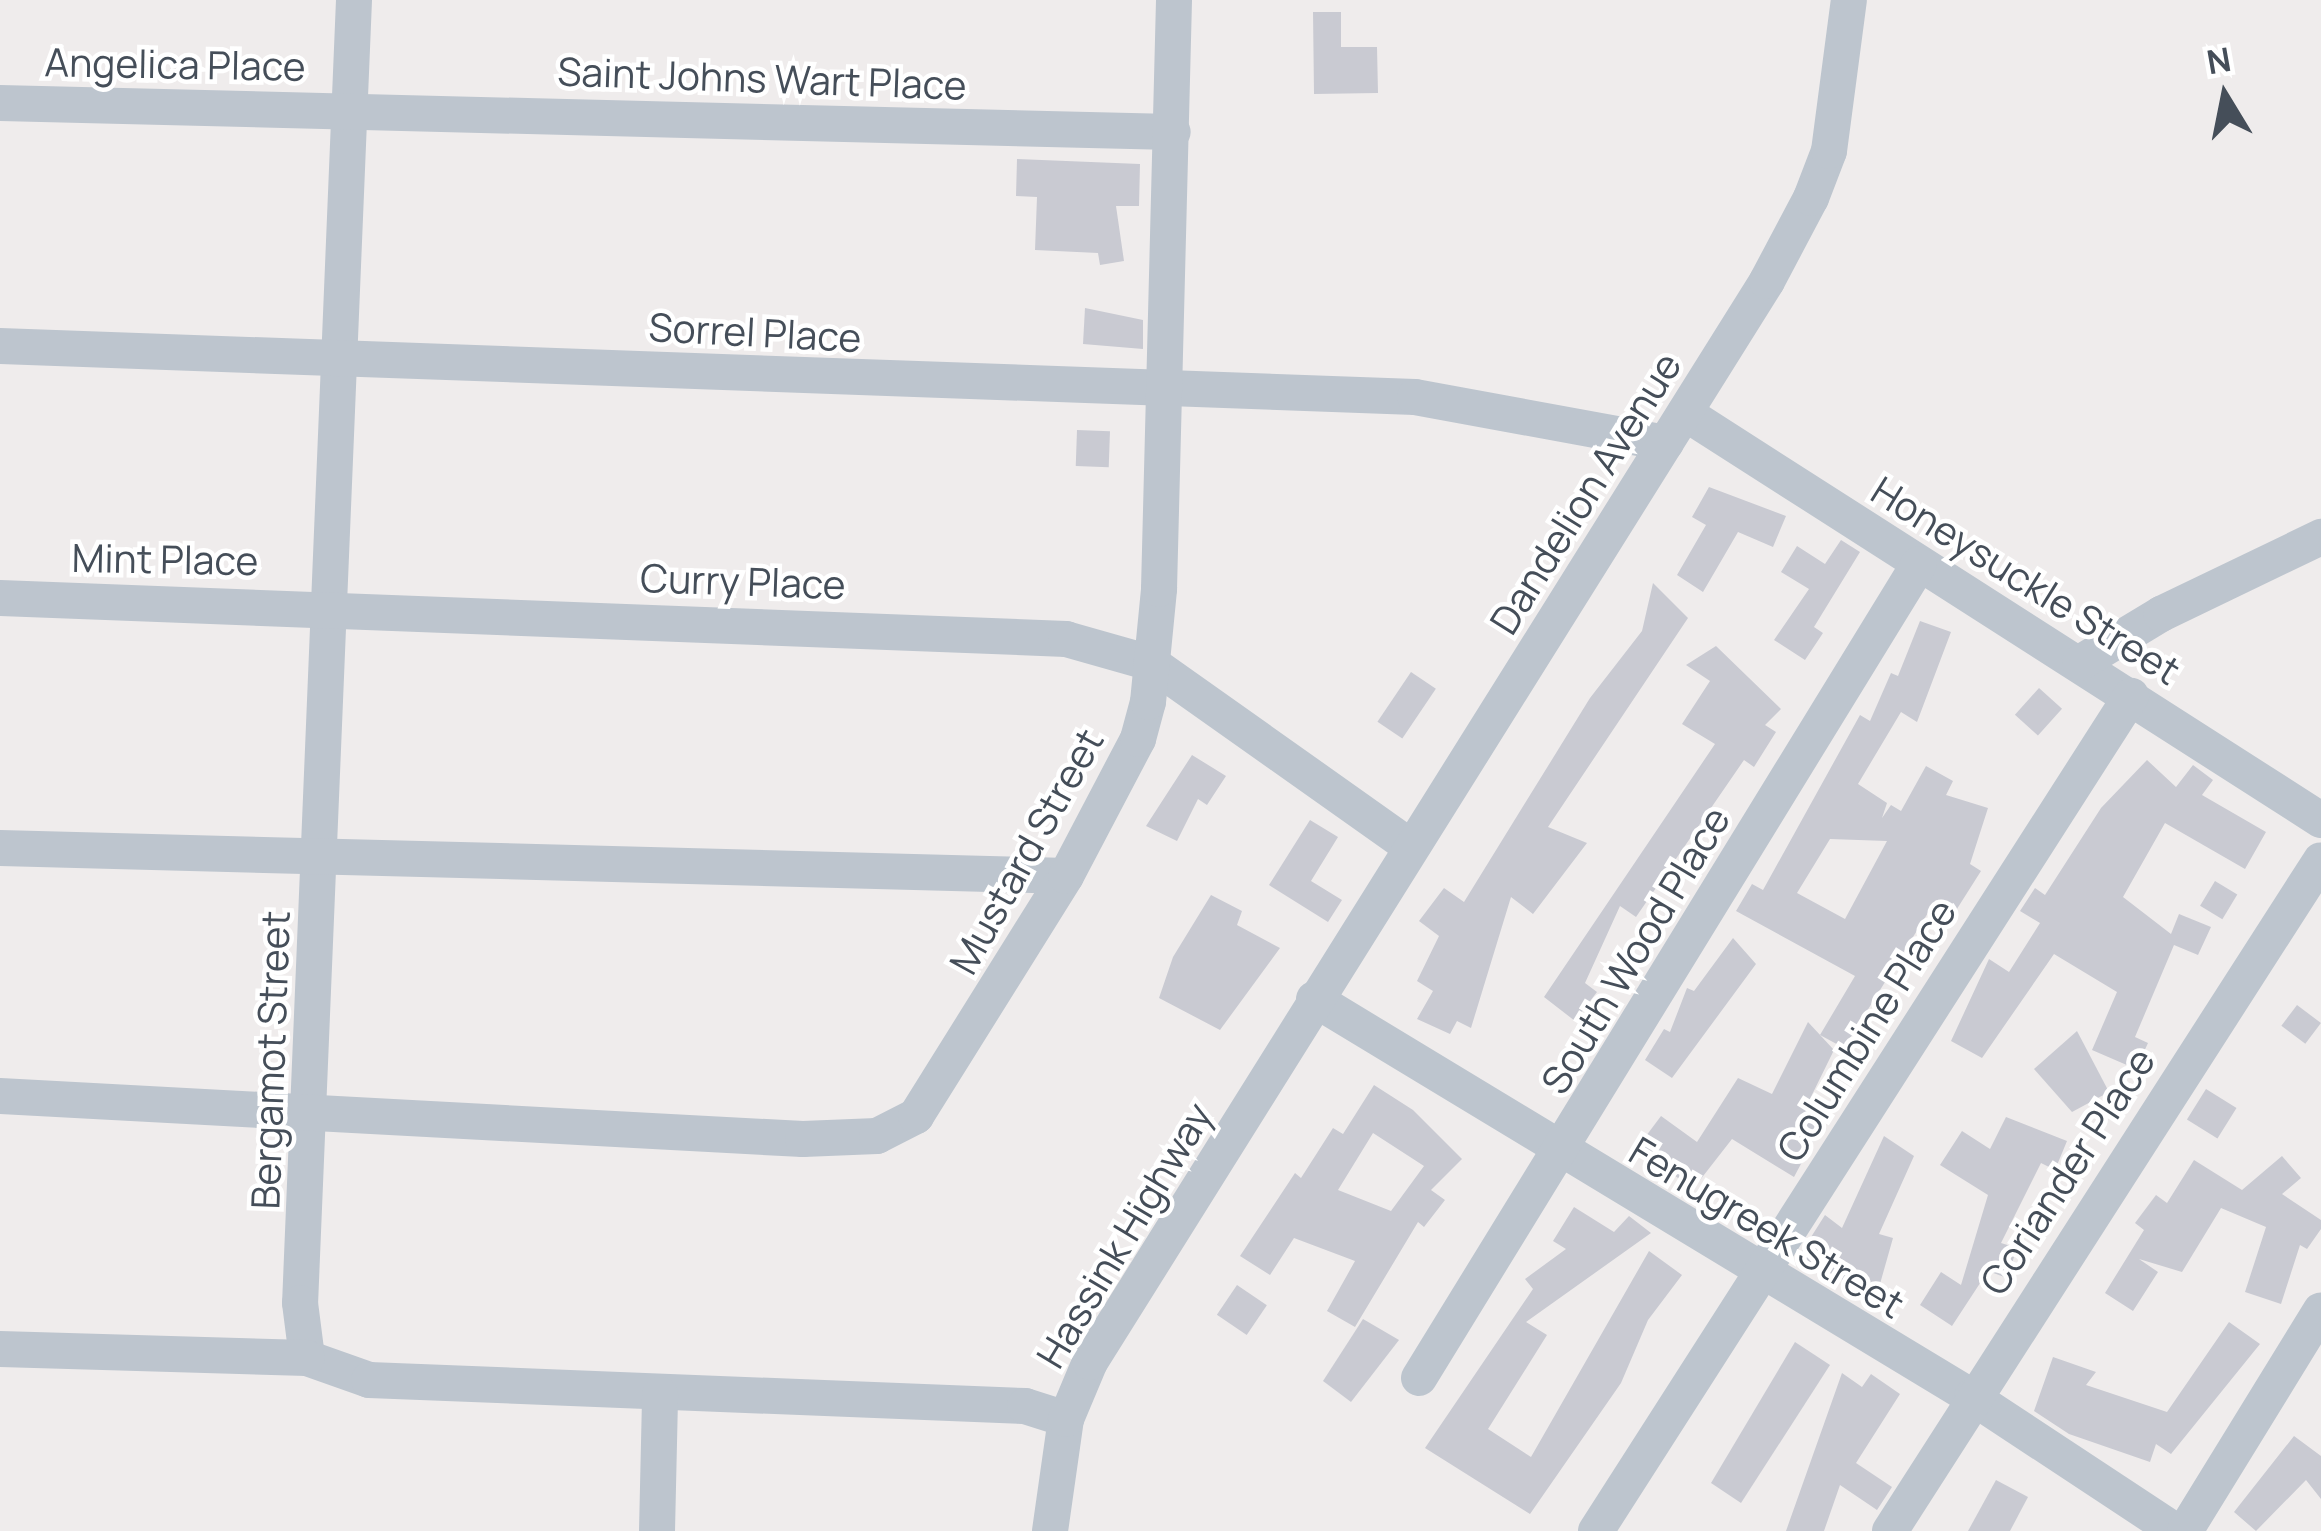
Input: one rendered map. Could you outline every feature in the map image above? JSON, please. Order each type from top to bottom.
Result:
[{"type":"street","name":"Bergamot Street","points":[[307,1358],[300,1303],[313,1112],[328,605],[354,0]]},
{"type":"street","name":"Mustard Street","points":[[0,1096],[803,1139],[878,1136],[916,1116],[1066,875],[1138,739],[1151,663],[1164,393],[1174,0]]},
{"type":"street","name":"Dandelion Avenue","points":[[1315,999],[1676,428],[1811,198],[1829,151],[1849,0]]},
{"type":"street","name":"Angelica Place","points":[[0,104],[349,109]]},
{"type":"street","name":"Saint Johns Wart Place","points":[[349,109],[1173,132]]},
{"type":"street","name":"Sorrel Place","points":[[0,346],[341,355],[1164,393],[1415,398],[1676,428]]},
{"type":"street","name":"Honeysuckle Street","points":[[1676,428],[1919,564],[2321,820]]},
{"type":"street","points":[[2080,663],[2161,614],[2321,537]]},
{"type":"street","name":"South Wood Place","points":[[1419,1378],[1561,1154],[1919,564]]},
{"type":"street","name":"Mint Place","points":[[0,598],[328,605]]},
{"type":"street","name":"Curry Place","points":[[328,605],[1024,635],[1151,663]]},
{"type":"street","points":[[1151,663],[1411,847]]},
{"type":"street","name":"Columbine Place","points":[[1596,1531],[2131,696]]},
{"type":"street","points":[[0,848],[1066,875]]},
{"type":"street","name":"Coriander Place","points":[[1890,1531],[2321,860]]},
{"type":"street","name":"Fenugreek Street","points":[[1315,999],[1561,1154],[1972,1397],[2175,1531]]},
{"type":"street","name":"Hassink Highway","points":[[1050,1531],[1066,1419],[1090,1362],[1315,999]]},
{"type":"street","points":[[2185,1531],[2321,1310]]},
{"type":"street","points":[[0,1349],[307,1358],[369,1380],[1024,1406],[1066,1419]]},
{"type":"street","points":[[657,1531],[661,1395]]},
{"type":"building","points":[[1313,12],[1341,12],[1341,47],[1377,47],[1378,93],[1314,94]]},
{"type":"building","points":[[1017,159],[1140,164],[1139,206],[1116,206],[1124,261],[1100,265],[1098,253],[1035,250],[1037,197],[1016,196]]},
{"type":"building","points":[[1085,308],[1143,320],[1143,349],[1083,344]]},
{"type":"building","points":[[1077,430],[1110,431],[1109,467],[1076,466]]},
{"type":"building","points":[[1709,487],[1786,516],[1773,547],[1738,532],[1703,592],[1677,575],[1706,525],[1692,517]]},
{"type":"building","points":[[1841,540],[1860,552],[1814,627],[1823,633],[1805,660],[1774,640],[1809,589],[1781,572],[1797,546],[1825,564]]},
{"type":"building","points":[[1653,583],[1688,618],[1548,827],[1587,843],[1533,914],[1511,897],[1471,1028],[1457,1021],[1450,1034],[1417,1019],[1433,991],[1417,981],[1439,936],[1419,921],[1444,888],[1464,902],[1590,698],[1642,631]]},
{"type":"building","points":[[1920,621],[1951,632],[1917,722],[1901,712],[1858,784],[1887,803],[1882,818],[1891,805],[1901,811],[1926,766],[1953,781],[1946,795],[1988,808],[1970,864],[1981,871],[1955,912],[1936,900],[1844,1048],[1820,1035],[1855,976],[1736,911],[1752,884],[1763,890],[1860,715],[1870,721],[1891,673],[1898,676]],"holes":[[[1830,839],[1887,841],[1845,919],[1797,893]]]},
{"type":"building","points":[[1716,646],[1781,709],[1765,725],[1776,732],[1754,767],[1744,760],[1636,917],[1620,906],[1585,983],[1597,992],[1575,1021],[1544,997],[1715,744],[1682,724],[1710,681],[1686,665]]},
{"type":"building","points":[[1411,672],[1436,689],[1402,739],[1377,722]]},
{"type":"building","points":[[2039,688],[2062,709],[2038,735],[2015,715]]},
{"type":"building","points":[[1192,755],[1226,776],[1207,805],[1198,799],[1177,841],[1146,826]]},
{"type":"building","points":[[2147,760],[2176,787],[2193,765],[2213,780],[2202,795],[2266,832],[2245,869],[2165,823],[2123,897],[2171,934],[2179,914],[2211,927],[2198,955],[2174,945],[2135,1037],[2148,1043],[2136,1069],[2092,1050],[2117,992],[2054,954],[1982,1058],[1951,1041],[1989,959],[2009,972],[2040,923],[2020,911],[2035,888],[2045,895],[2101,808]]},
{"type":"building","points":[[1310,820],[1338,837],[1311,881],[1342,900],[1328,922],[1269,885]]},
{"type":"building","points":[[2215,881],[2237,894],[2222,919],[2200,906]]},
{"type":"building","points":[[1211,895],[1242,911],[1237,925],[1280,948],[1220,1030],[1159,998],[1173,957]]},
{"type":"building","points":[[1733,938],[1756,964],[1672,1078],[1645,1060],[1664,1029],[1670,1032],[1687,988],[1694,991]]},
{"type":"building","points":[[2297,1005],[2321,1023],[2305,1044],[2281,1026]]},
{"type":"building","points":[[1808,1022],[1834,1050],[1805,1109],[1825,1119],[1794,1177],[1732,1139],[1693,1189],[1637,1148],[1661,1116],[1697,1142],[1738,1078],[1772,1094]]},
{"type":"building","points":[[2077,1031],[2109,1092],[2072,1112],[2034,1069]]},
{"type":"building","points":[[1374,1085],[1413,1110],[1462,1159],[1431,1190],[1445,1200],[1424,1227],[1418,1222],[1355,1327],[1327,1311],[1355,1261],[1294,1238],[1270,1275],[1240,1256],[1295,1173],[1301,1178],[1333,1128],[1343,1134]],"holes":[[[1373,1133],[1424,1166],[1391,1211],[1338,1190]]]},
{"type":"building","points":[[2206,1089],[2237,1108],[2217,1139],[2187,1120]]},
{"type":"building","points":[[2006,1117],[2067,1141],[2055,1170],[2041,1163],[2001,1243],[2017,1248],[2007,1278],[1988,1271],[1952,1326],[1920,1305],[1941,1272],[1961,1285],[1988,1195],[1940,1165],[1962,1131],[1990,1149]]},
{"type":"building","points":[[1884,1136],[1914,1156],[1879,1234],[1893,1238],[1876,1298],[1799,1256],[1825,1215],[1842,1228]]},
{"type":"building","points":[[2282,1156],[2301,1178],[2282,1194],[2321,1220],[2321,1229],[2307,1249],[2300,1245],[2281,1304],[2245,1292],[2266,1227],[2221,1208],[2182,1272],[2139,1259],[2158,1272],[2133,1311],[2105,1293],[2144,1230],[2135,1223],[2156,1195],[2167,1203],[2194,1160],[2242,1190]]},
{"type":"building","points":[[1574,1207],[1614,1232],[1629,1216],[1651,1233],[1526,1322],[1547,1335],[1488,1429],[1531,1457],[1649,1251],[1682,1275],[1648,1320],[1621,1383],[1530,1514],[1425,1448],[1533,1289],[1525,1279],[1566,1249],[1553,1241]]},
{"type":"building","points":[[1237,1285],[1267,1305],[1247,1335],[1217,1315]]},
{"type":"building","points":[[1363,1319],[1399,1340],[1351,1402],[1323,1381]]},
{"type":"building","points":[[2229,1322],[2260,1344],[2171,1454],[2156,1444],[2150,1462],[2069,1434],[2034,1411],[2053,1357],[2096,1372],[2086,1385],[2167,1412]]},
{"type":"building","points":[[1795,1342],[1830,1365],[1741,1503],[1711,1483]]},
{"type":"building","points":[[1842,1373],[1862,1387],[1871,1374],[1900,1394],[1856,1463],[1892,1487],[1877,1510],[1840,1485],[1824,1531],[1786,1531]]},
{"type":"building","points":[[2294,1436],[2321,1456],[2321,1499],[2306,1480],[2256,1531],[2234,1512]]},
{"type":"building","points":[[1996,1480],[2028,1497],[2010,1531],[1968,1531]]}]
